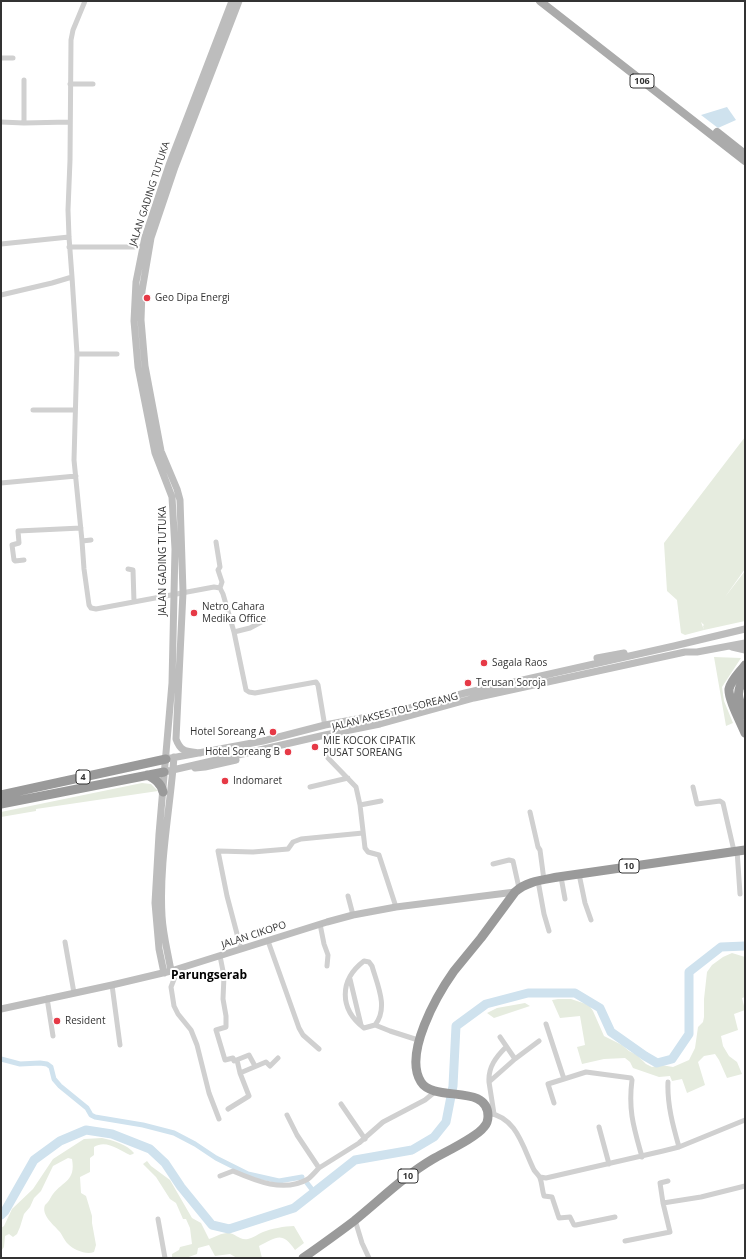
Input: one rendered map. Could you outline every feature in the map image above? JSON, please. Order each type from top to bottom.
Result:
[{"type":"highway","points":[[745,666],[729,691],[745,733]]},
{"type":"highway","points":[[745,678],[737,692],[745,715]]},
{"type":"highway","name":"4","points":[[1,795],[170,758]]},
{"type":"highway","name":"4","points":[[1,804],[169,771]]},
{"type":"highway","points":[[147,776],[157,781],[162,787],[163,792]]},
{"type":"highway","name":"10","points":[[517,890],[541,880],[739,850]]},
{"type":"highway","points":[[491,1114],[484,1104],[475,1098],[437,1092],[423,1086],[418,1076],[415,1059],[418,1040],[445,985],[517,890]]},
{"type":"highway","name":"10","points":[[302,1258],[324,1244],[355,1220],[406,1177],[480,1131],[491,1114]]},
{"type":"main road","name":"JALAN GADING TUTUKA","points":[[200,753],[184,751],[180,748],[176,738],[183,592],[180,500],[160,444],[144,366],[141,320],[143,285],[151,238],[190,119],[232,1]]},
{"type":"main road","name":"JALAN GADING TUTUKA","points":[[175,970],[162,918],[161,896],[170,758],[175,549],[172,497],[155,453],[138,367],[134,321],[136,290],[142,247],[166,172],[190,119],[239,1]]},
{"type":"main road","name":"106","points":[[540,1],[745,161]]},
{"type":"main road","name":"106","points":[[547,1],[745,154]]},
{"type":"main road","name":"JALAN AKSES TOL SOREANG","points":[[169,771],[205,762],[380,726],[522,684],[745,629]]},
{"type":"main road","name":"JALAN AKSES TOL SOREANG","points":[[200,753],[210,746],[269,735],[324,721],[404,708],[463,689],[611,655],[685,640],[694,641]]},
{"type":"main road","name":"JALAN AKSES TOL SOREANG","points":[[170,758],[263,741],[325,725],[465,693],[522,684],[685,652],[697,652],[745,643]]},
{"type":"main road","points":[[723,647],[745,650]]},
{"type":"main road","name":"JALAN AKSES TOL SOREANG","points":[[192,766],[197,768],[205,767],[476,702],[687,656],[697,652]]},
{"type":"main road","name":"JALAN GADING TUTUKA","points":[[164,973],[158,936],[155,903],[163,792],[169,771]]},
{"type":"main road","name":"JALAN CIKOPO","points":[[1,1009],[164,973],[353,915],[396,907],[517,890]]},
{"type":"street","points":[[85,1],[72,34],[70,57],[68,237],[77,354],[74,410],[74,460],[84,569],[91,608],[100,609],[183,592],[214,587],[220,588],[224,594],[234,632],[246,690],[255,693],[316,682],[318,685],[324,721]]},
{"type":"street","points":[[1,58],[13,58]]},
{"type":"street","points":[[24,80],[24,123]]},
{"type":"street","points":[[70,84],[93,84]]},
{"type":"street","points":[[1,122],[69,122]]},
{"type":"street","points":[[1,244],[68,237]]},
{"type":"street","points":[[69,247],[142,247]]},
{"type":"street","points":[[1,295],[72,277]]},
{"type":"street","points":[[77,354],[117,354]]},
{"type":"street","points":[[33,410],[74,410]]},
{"type":"street","points":[[1,483],[76,476]]},
{"type":"street","points":[[24,560],[14,560],[12,545],[19,543],[18,531],[81,528]]},
{"type":"street","points":[[82,541],[91,540]]},
{"type":"street","points":[[216,542],[220,567],[218,570],[222,582],[220,588]]},
{"type":"street","points":[[128,569],[133,570],[134,602]]},
{"type":"street","points":[[234,632],[250,628],[265,620]]},
{"type":"street","points":[[325,739],[327,756],[356,787],[366,850],[377,854],[380,858],[396,907]]},
{"type":"street","points":[[310,787],[348,778]]},
{"type":"street","points":[[693,787],[697,804],[720,801],[723,804],[739,850],[740,894]]},
{"type":"street","points":[[360,805],[381,801]]},
{"type":"street","points":[[530,812],[540,850],[544,914],[549,931]]},
{"type":"street","points":[[241,949],[227,896],[218,851],[253,852],[288,850],[293,842],[300,839],[363,833]]},
{"type":"street","points":[[493,864],[509,860],[513,861],[517,890]]},
{"type":"street","points":[[580,874],[585,903],[591,920]]},
{"type":"street","points":[[561,877],[565,899]]},
{"type":"street","points":[[348,896],[353,915]]},
{"type":"street","points":[[320,924],[324,944],[328,954],[327,966]]},
{"type":"street","points":[[268,941],[301,1032],[320,1049]]},
{"type":"street","points":[[65,942],[74,993]]},
{"type":"street","points":[[220,956],[224,976],[223,999],[226,1027],[216,1030],[224,1060],[233,1058],[234,1061],[249,1055],[255,1066]]},
{"type":"street","points":[[364,961],[370,962],[381,995],[382,1008],[380,1019],[375,1025],[364,1028],[350,1013],[344,995],[350,979],[358,966],[364,961]]},
{"type":"street","points":[[175,970],[171,987],[174,1006],[178,1014],[191,1030],[197,1045],[209,1093],[219,1120]]},
{"type":"street","points":[[350,979],[361,1025]]},
{"type":"street","points":[[112,985],[120,1045]]},
{"type":"street","points":[[47,998],[52,1036]]},
{"type":"street","points":[[546,1024],[564,1079]]},
{"type":"street","points":[[375,1025],[418,1040]]},
{"type":"street","points":[[500,1037],[514,1059]]},
{"type":"street","points":[[489,1082],[514,1059],[539,1041]]},
{"type":"street","points":[[506,1046],[489,1069],[491,1114],[507,1121],[512,1125],[535,1171],[540,1177],[544,1196],[552,1197],[559,1218],[570,1217],[576,1225],[615,1217]]},
{"type":"street","points":[[240,1073],[266,1062],[270,1066],[278,1058]]},
{"type":"street","points":[[228,1109],[249,1096],[240,1073],[237,1060]]},
{"type":"street","points":[[554,1103],[548,1084],[586,1072],[630,1077],[632,1079],[630,1106],[631,1117],[642,1157]]},
{"type":"street","points":[[668,1082],[672,1125],[679,1147]]},
{"type":"street","points":[[220,1176],[233,1171],[253,1179],[284,1186],[295,1184],[308,1178],[319,1168],[365,1139],[383,1122],[437,1092]]},
{"type":"street","points":[[340,1104],[365,1139]]},
{"type":"street","points":[[287,1115],[297,1135],[319,1168]]},
{"type":"street","points":[[540,1177],[546,1178],[642,1157],[679,1147],[745,1120]]},
{"type":"street","points":[[599,1126],[610,1164]]},
{"type":"street","points":[[625,1241],[670,1232],[660,1183],[668,1181]]},
{"type":"street","points":[[663,1203],[700,1197],[745,1186]]},
{"type":"street","points":[[158,1219],[165,1258]]},
{"type":"street","points":[[355,1220],[362,1243],[369,1258]]},
{"type":"shaded area","points":[[745,437],[745,569],[725,597],[745,571],[745,621],[685,635],[681,633],[677,600],[667,591],[664,543]]},
{"type":"shaded area","points":[[714,657],[741,658],[722,687],[724,701],[733,723],[726,726]]},
{"type":"shaded area","points":[[142,783],[151,784],[158,791],[36,809],[36,811],[1,817],[1,812]]},
{"type":"shaded area","points":[[732,953],[745,957],[745,997],[742,998],[745,1010],[734,1014],[738,1030],[721,1036],[723,1046],[729,1056],[737,1062],[742,1074],[727,1078],[715,1054],[704,1056],[698,1062],[705,1085],[687,1093],[682,1079],[672,1081],[670,1076],[659,1077],[633,1068],[630,1062],[625,1058],[604,1059],[582,1064],[577,1047],[585,1045],[580,1016],[560,1018],[552,1000],[571,999],[589,1005],[604,1036],[622,1045],[652,1067],[661,1065],[673,1067],[689,1060],[695,1048],[698,1027],[703,1022],[704,1017],[707,972],[712,965],[723,957]]},
{"type":"shaded area","points":[[525,1003],[530,1006],[494,1018],[487,1013],[497,1008]]},
{"type":"shaded area","points":[[102,1138],[124,1145],[134,1153],[130,1155],[112,1146],[103,1144],[94,1147],[94,1155],[90,1158],[90,1172],[80,1177],[81,1193],[86,1196],[92,1216],[96,1245],[94,1252],[84,1252],[71,1246],[48,1219],[44,1209],[45,1205],[53,1194],[68,1180],[72,1172],[72,1159],[68,1158],[53,1166],[41,1191],[34,1198],[30,1207],[24,1214],[17,1234],[13,1237],[9,1234],[5,1236],[4,1247],[1,1251],[1,1228],[4,1226],[12,1209],[33,1189],[53,1159],[84,1139]]},
{"type":"shaded area","points":[[147,1161],[151,1166],[170,1180],[192,1218],[201,1223],[209,1239],[221,1234],[230,1233],[242,1239],[248,1239],[270,1230],[294,1226],[304,1243],[295,1250],[283,1238],[275,1238],[259,1246],[262,1258],[237,1258],[230,1254],[215,1256],[209,1245],[198,1248],[197,1254],[186,1258],[167,1258],[172,1257],[172,1254],[179,1250],[180,1247],[192,1244],[190,1228],[186,1219],[183,1219],[176,1203],[170,1199],[156,1177],[143,1164]]},
{"type":"water","points":[[727,107],[736,120],[718,128],[701,115]]},
{"type":"waterway","points":[[1,1215],[5,1211],[34,1160],[60,1141],[86,1130],[112,1134],[150,1149],[165,1163],[181,1187],[212,1225],[229,1229],[294,1208],[355,1160],[412,1150],[434,1137],[446,1122],[453,1086],[456,1026],[486,1004],[528,993],[575,993],[600,1008],[611,1032],[657,1063],[672,1059],[689,1034],[689,972],[721,947],[745,946]]},
{"type":"waterway","points":[[1,1059],[20,1064],[47,1064],[51,1067],[54,1079],[60,1086],[87,1108],[91,1115],[95,1117],[143,1125],[174,1133],[195,1144],[216,1158],[248,1174],[279,1181],[302,1177]]},
{"type":"waterway","points":[[307,1183],[314,1192]]},
{"type":"place","name":"Geo Dipa Energi","points":[[147,298]]},
{"type":"place","name":"Netro Cahara Medika Office","points":[[194,613]]},
{"type":"place","name":"Sagala Raos","points":[[484,663]]},
{"type":"place","name":"Terusan Soroja","points":[[468,683]]},
{"type":"place","name":"Hotel Soreang A","points":[[273,732]]},
{"type":"place","name":"MIE KOCOK CIPATIK PUSAT SOREANG","points":[[315,747]]},
{"type":"place","name":"Hotel Soreang B","points":[[288,752]]},
{"type":"place","name":"Indomaret","points":[[225,781]]},
{"type":"place","name":"Resident","points":[[57,1021]]},
{"type":"district","name":"Parungserab","points":[[209,976]]}]
